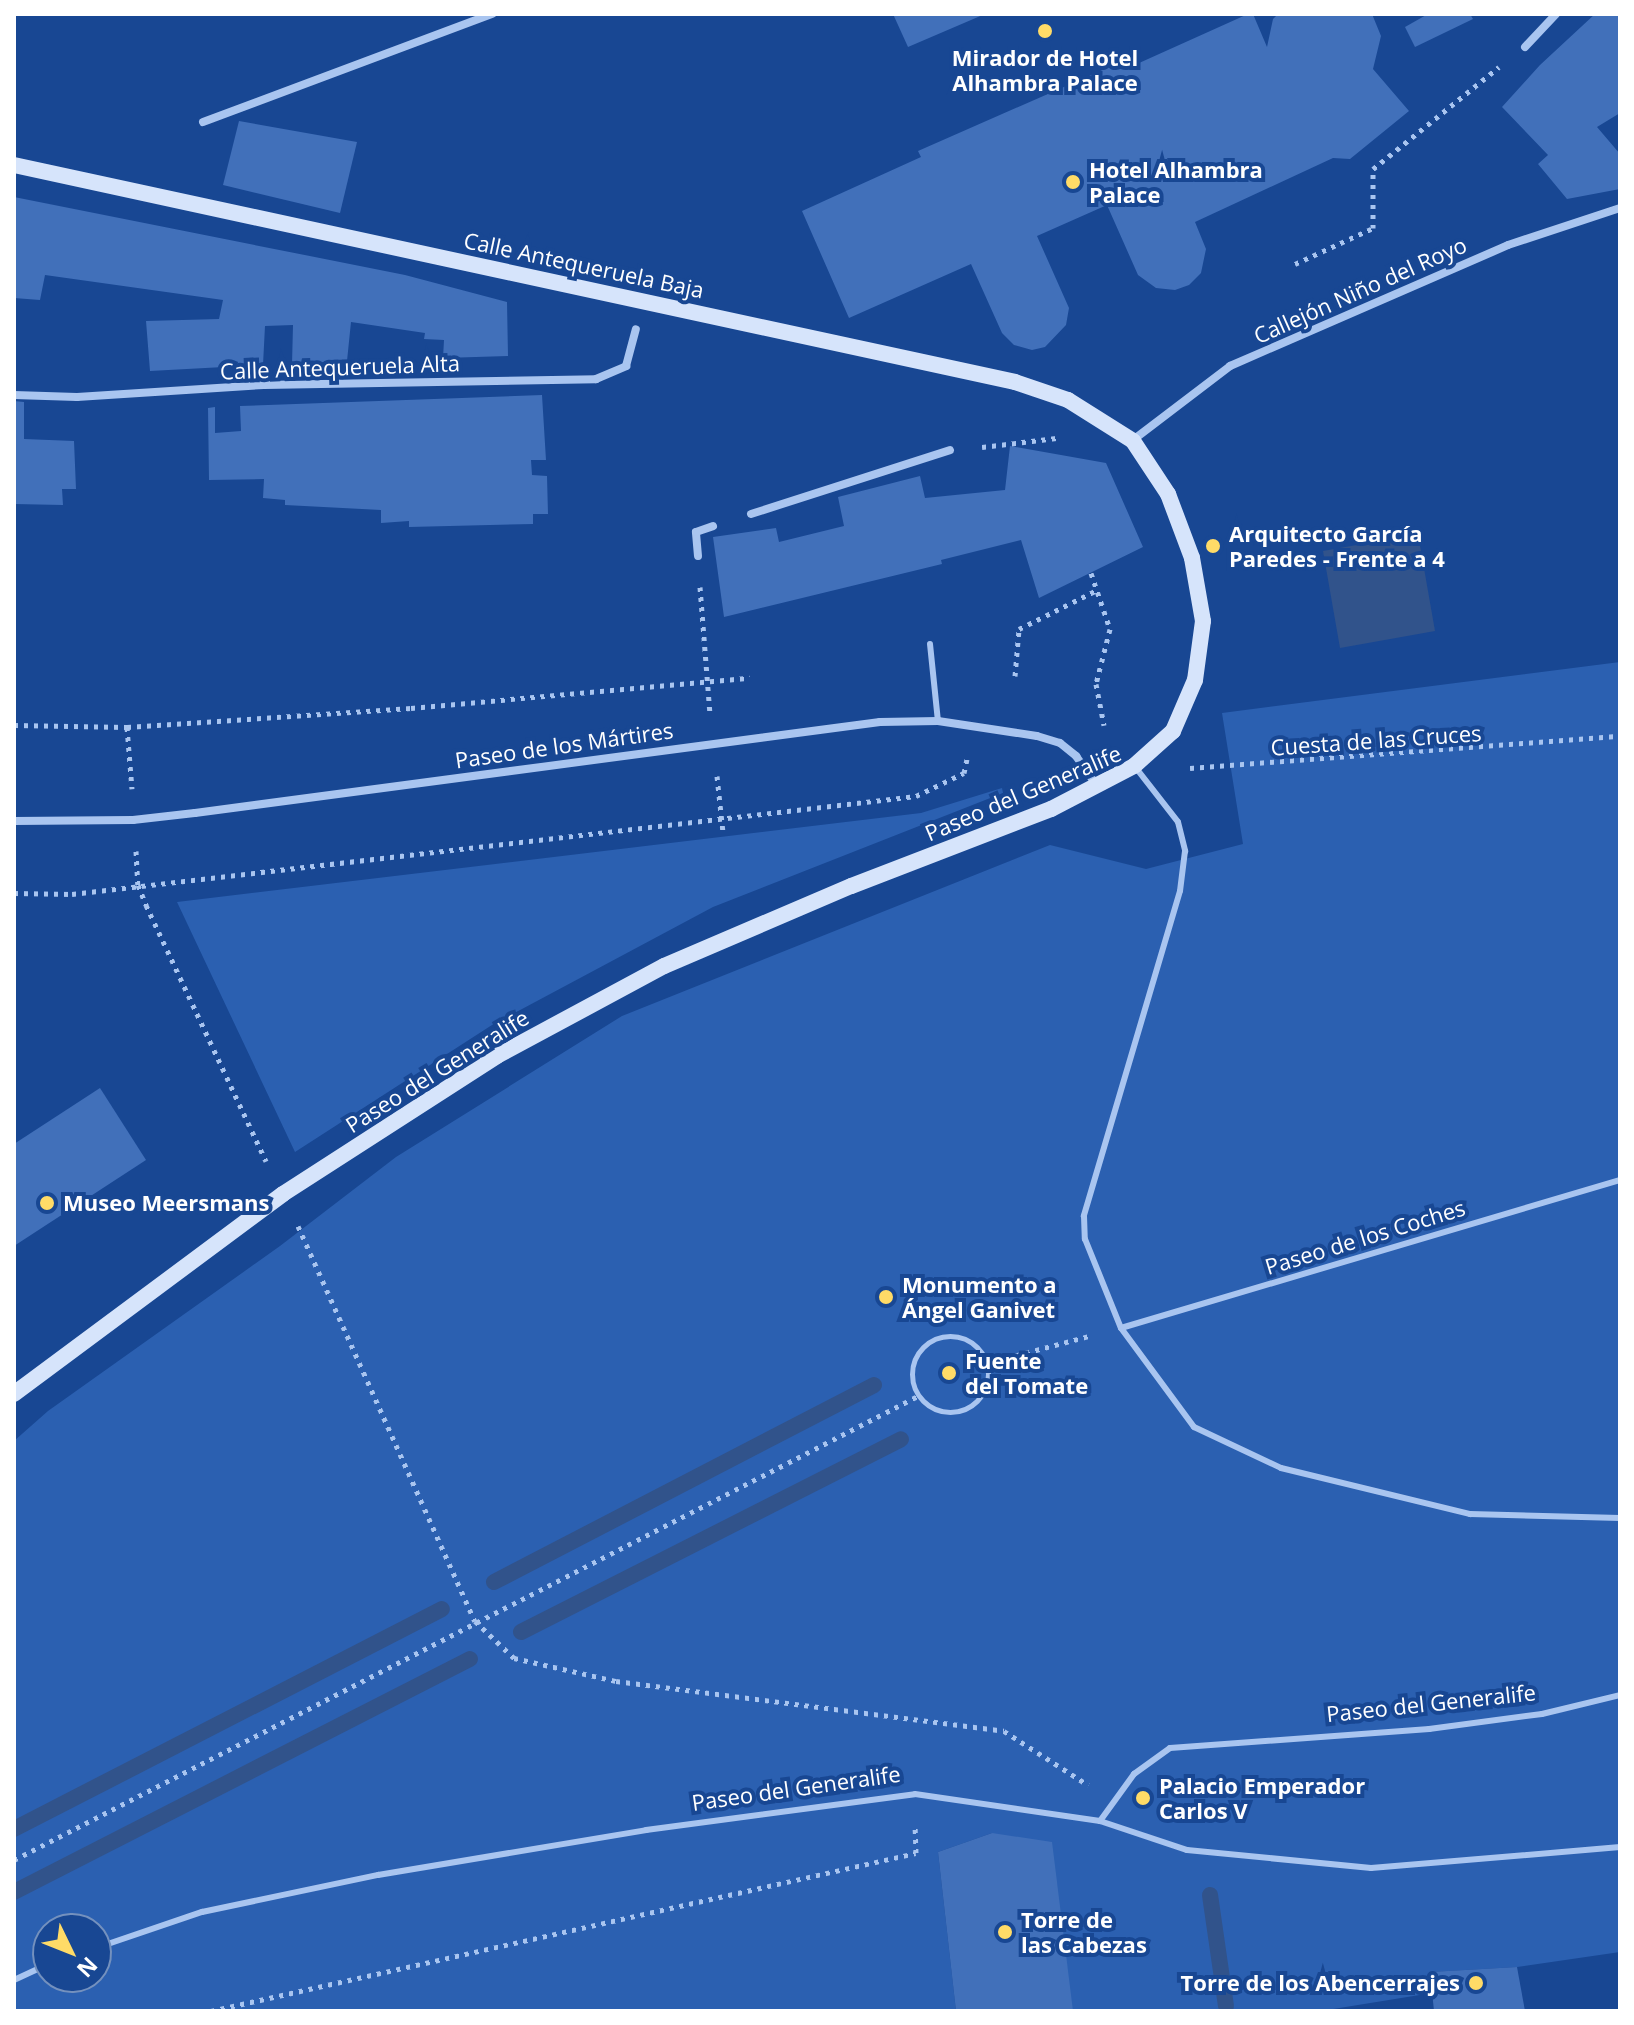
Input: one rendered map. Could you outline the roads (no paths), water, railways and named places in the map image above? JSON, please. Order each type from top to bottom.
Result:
[{"type":"street","points":[[203,122],[492,14]]},
{"type":"street","points":[[1525,47],[1556,14]]},
{"type":"street","name":"Calle Antequeruela Baja","points":[[14,165],[1015,382],[1079,405],[1133,441]]},
{"type":"street","name":"Callejón Niño del Royo","points":[[1133,441],[1230,366],[1508,245],[1620,208]]},
{"type":"street","name":"Calle Antequeruela Alta","points":[[14,395],[77,397],[264,385],[596,379],[626,366],[636,329]]},
{"type":"street","points":[[1133,441],[1168,494],[1192,558],[1203,621],[1195,680],[1173,731],[1134,766]]},
{"type":"street","points":[[751,514],[950,450]]},
{"type":"street","points":[[698,556],[696,532],[713,526]]},
{"type":"street","name":"Paseo de los Mártires","points":[[14,821],[133,820],[880,722],[938,721],[1037,736],[1060,743],[1076,756],[1098,787]]},
{"type":"street","name":"Paseo del Generalife","points":[[14,1394],[283,1194],[497,1056],[664,966],[851,886],[1051,809],[1134,766]]},
{"type":"lane","points":[[930,644],[938,721]]},
{"type":"lane","name":"Paseo del Generalife","points":[[1134,766],[1178,822],[1185,851],[1180,891],[1084,1216],[1085,1239],[1121,1328],[1194,1427],[1281,1468],[1470,1514],[1620,1518]]},
{"type":"lane","name":"Paseo de los Coches","points":[[1121,1328],[1620,1180]]},
{"type":"lane","name":"Paseo del Generalife","points":[[112,1943],[202,1912],[378,1875],[646,1830],[915,1794],[1100,1821],[1134,1774],[1170,1748],[1429,1729],[1542,1714],[1620,1695]]},
{"type":"lane","points":[[1100,1821],[1187,1850],[1371,1868],[1620,1847]]},
{"type":"waterway","points":[[494,1582],[874,1385]]},
{"type":"waterway","points":[[521,1632],[901,1439]]},
{"type":"waterway","points":[[14,1829],[442,1609]]},
{"type":"waterway","points":[[14,1892],[470,1659]]},
{"type":"waterway","points":[[1210,1895],[1226,2006]]},
{"type":"place","name":"Mirador de Hotel Alhambra Palace","points":[[1045,31]]},
{"type":"place","name":"Hotel Alhambra Palace","points":[[1073,182]]},
{"type":"place","name":"Arquitecto García Paredes - Frente a 4","points":[[1213,546]]},
{"type":"place","name":"Museo Meersmans","points":[[47,1203]]},
{"type":"place","name":"Monumento a Ángel Ganivet","points":[[886,1297]]},
{"type":"place","name":"Fuente del Tomate","points":[[949,1373]]},
{"type":"place","name":"Palacio Emperador Carlos V","points":[[1143,1798]]},
{"type":"place","name":"Torre de las Cabezas","points":[[1005,1932]]},
{"type":"place","name":"Torre de los Abencerrajes","points":[[1476,1983]]}]
